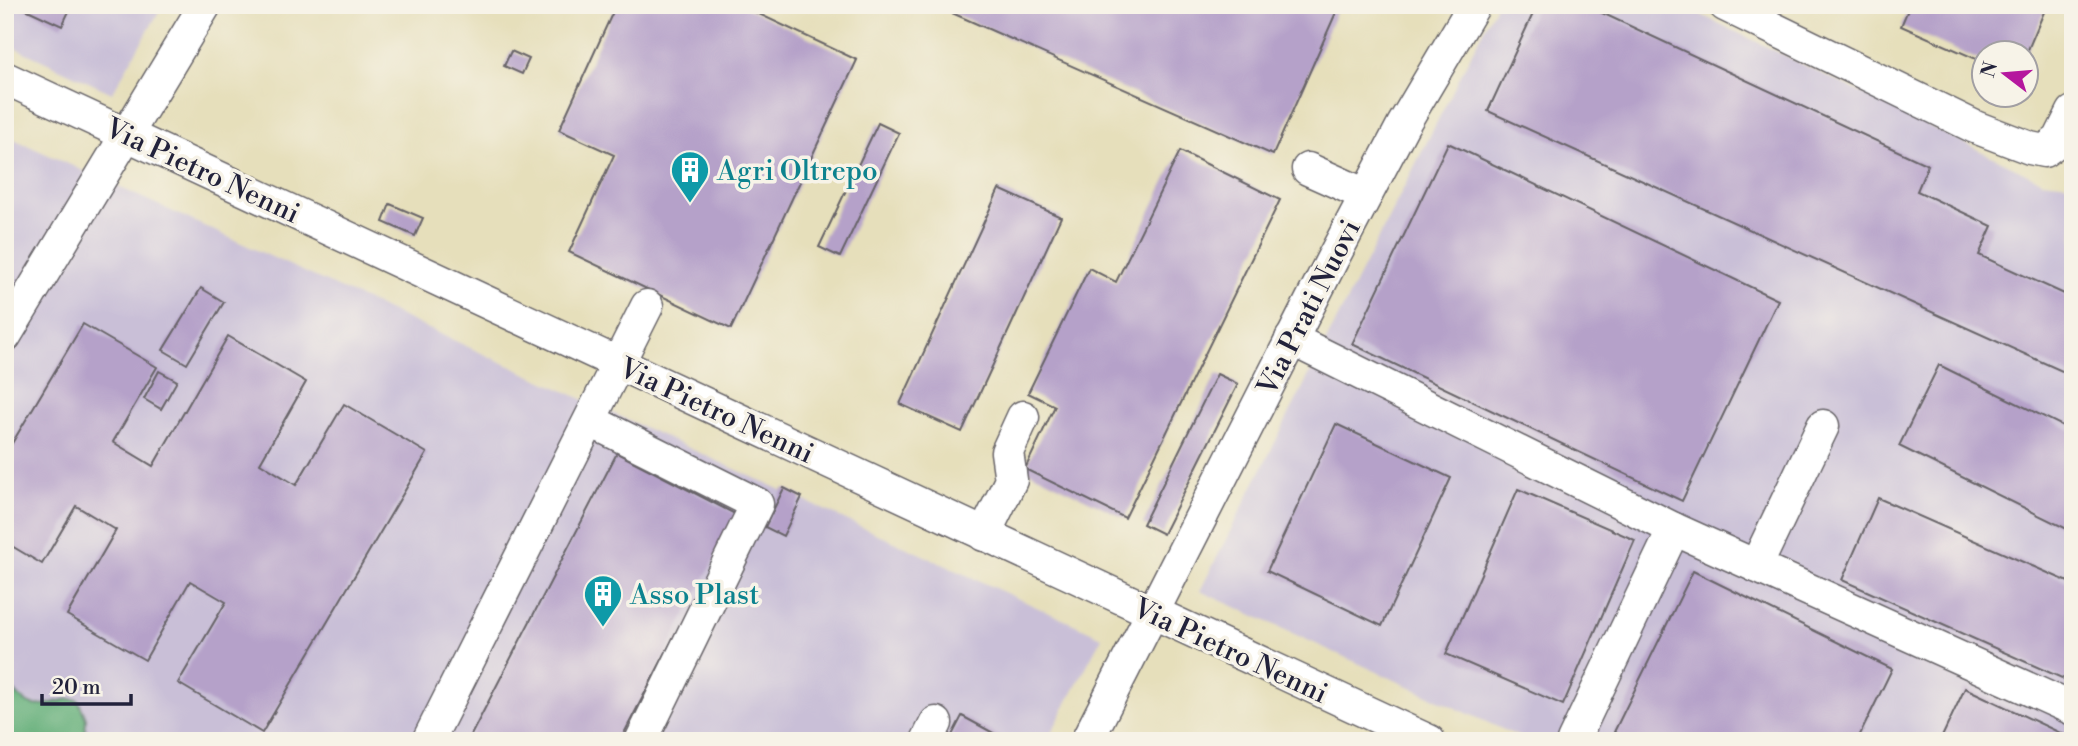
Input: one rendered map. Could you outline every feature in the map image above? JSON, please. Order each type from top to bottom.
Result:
[{"type":"street","points":[[5,336],[14,303],[128,134],[205,5]]},
{"type":"street","name":"Via Prati Nuovi","points":[[1087,741],[1402,125],[1474,5]]},
{"type":"street","points":[[1725,5],[1975,127],[2030,148],[2044,151],[2059,140],[2073,112]]},
{"type":"street","name":"Via Pietro Nenni","points":[[5,78],[1429,741]]},
{"type":"street","points":[[1308,169],[1366,195]]},
{"type":"street","points":[[428,741],[647,306]]},
{"type":"street","points":[[1291,339],[1674,529],[2073,709]]},
{"type":"street","points":[[984,535],[1011,480],[1007,452],[1023,417]]},
{"type":"street","points":[[590,421],[757,504],[641,741]]},
{"type":"street","points":[[1756,566],[1823,426]]},
{"type":"street","points":[[1573,741],[1674,529]]},
{"type":"shaded area","points":[[5,5],[163,5],[112,93],[5,43]]},
{"type":"shaded area","points":[[1496,5],[1681,5],[2042,181],[2073,182],[2073,741],[1528,741],[1200,591]]},
{"type":"shaded area","points":[[5,135],[1102,637],[1047,741],[5,741]]},
{"type":"green space","points":[[5,686],[33,705],[78,700],[86,718],[85,741],[5,741]]},
{"type":"building","points":[[17,5],[72,5],[62,26]]},
{"type":"building","name":"Agri Oltrepo","points":[[616,5],[740,5],[857,60],[731,329],[569,252],[614,155],[559,130]]},
{"type":"building","points":[[934,5],[1330,5],[1338,8],[1273,155]]},
{"type":"building","points":[[1537,5],[1585,5],[1928,165],[1917,191],[1992,226],[1979,255],[2073,298],[2073,376],[1488,111]]},
{"type":"building","points":[[1910,5],[2047,5],[2033,38],[1969,38],[1969,56],[1901,26]]},
{"type":"building","points":[[511,51],[529,59],[522,74],[504,66]]},
{"type":"building","points":[[878,123],[899,133],[840,257],[819,247]]},
{"type":"building","points":[[1448,143],[1778,300],[1682,501],[1352,344]]},
{"type":"building","points":[[1180,151],[1280,200],[1125,518],[1025,469],[1055,406],[1028,393],[1089,268],[1116,282]]},
{"type":"building","points":[[999,189],[1061,217],[962,432],[900,404]]},
{"type":"building","points":[[390,204],[423,218],[415,236],[383,222]]},
{"type":"building","points":[[201,288],[224,302],[187,364],[163,350]]},
{"type":"building","points":[[83,324],[157,367],[113,442],[153,466],[228,336],[306,382],[260,463],[296,485],[344,404],[427,453],[262,733],[178,683],[226,602],[190,581],[145,660],[67,615],[116,530],[76,506],[42,564],[5,542],[5,455]]},
{"type":"building","points":[[1939,365],[2073,431],[2073,532],[1899,446]]},
{"type":"building","points":[[159,371],[177,381],[161,409],[144,399]]},
{"type":"building","points":[[1217,374],[1238,384],[1163,534],[1143,524]]},
{"type":"building","points":[[1336,424],[1451,478],[1382,626],[1267,571]]},
{"type":"building","name":"Asso Plast","points":[[617,453],[737,515],[620,741],[468,741]]},
{"type":"building","points":[[784,488],[802,497],[783,536],[765,527]]},
{"type":"building","points":[[1518,489],[1635,540],[1563,705],[1446,654]]},
{"type":"building","points":[[1878,498],[2073,584],[2073,683],[1842,580]]},
{"type":"building","points":[[1693,571],[1892,669],[1857,741],[1632,741],[1614,732]]},
{"type":"building","points":[[1965,688],[2073,739],[2073,741],[1940,741]]},
{"type":"building","points":[[962,716],[1008,741],[949,741]]},
{"type":"place","name":"Agri Oltrepo","points":[[690,204]]},
{"type":"place","name":"Asso Plast","points":[[603,628]]}]
